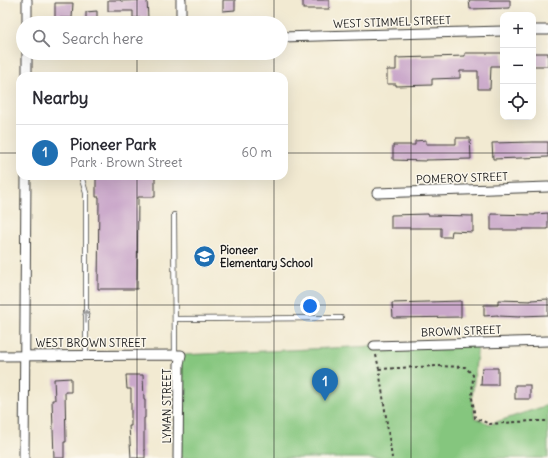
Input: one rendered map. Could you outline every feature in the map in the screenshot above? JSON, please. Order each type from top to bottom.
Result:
[{"type":"street","points":[[27,0],[27,16]]},
{"type":"street","points":[[181,0],[181,16]]},
{"type":"street","points":[[536,30],[548,30]]},
{"type":"street","name":"WEST STIMMEL STREET","points":[[288,37],[500,31]]},
{"type":"street","points":[[27,60],[27,72]]},
{"type":"street","points":[[24,458],[26,180]]},
{"type":"street","name":"POMEROY STREET","points":[[377,193],[548,187]]},
{"type":"street","name":"BROWN STREET","points":[[374,346],[548,341]]},
{"type":"street","name":"WEST BROWN STREET","points":[[0,356],[178,355]]},
{"type":"street","name":"LYMAN STREET","points":[[178,355],[178,458]]},
{"type":"lane","points":[[82,180],[86,194],[86,355]]},
{"type":"lane","points":[[174,215],[175,319],[178,355]]},
{"type":"lane","points":[[175,319],[341,318]]},
{"type":"path","points":[[374,346],[380,369],[392,458]]},
{"type":"path","points":[[380,369],[437,366],[465,367],[473,375],[472,398],[475,418],[490,424],[548,421]]},
{"type":"green space","points":[[478,343],[472,398],[475,418],[490,424],[548,405],[548,458],[178,458],[181,355],[374,346]]},
{"type":"building","points":[[108,0],[147,0],[148,16],[133,16],[133,11],[108,11]]},
{"type":"building","points":[[223,0],[235,0],[235,10],[223,11]]},
{"type":"building","points":[[303,0],[329,0],[329,9],[303,9]]},
{"type":"building","points":[[469,0],[510,0],[510,8],[470,9]]},
{"type":"building","points":[[55,3],[73,3],[72,16],[55,16]]},
{"type":"building","points":[[97,11],[97,16],[86,16],[86,12]]},
{"type":"building","points":[[465,53],[500,53],[500,66],[491,66],[490,89],[478,89],[478,71],[460,71],[460,78],[432,79],[432,85],[396,86],[396,84],[387,84],[387,70],[396,70],[396,58],[465,56]]},
{"type":"building","points":[[536,53],[548,53],[548,66],[536,66]]},
{"type":"building","points":[[456,138],[470,138],[471,159],[426,161],[393,160],[393,145],[415,145],[415,141],[426,140],[426,144],[456,144]]},
{"type":"building","points":[[548,142],[548,157],[493,159],[492,143]]},
{"type":"building","points":[[96,180],[155,180],[155,197],[138,197],[137,289],[98,289],[99,197],[96,197]]},
{"type":"building","points":[[548,213],[548,229],[491,230],[491,214],[535,215]]},
{"type":"building","points":[[428,214],[473,216],[473,232],[452,231],[451,237],[441,237],[441,228],[391,228],[391,215]]},
{"type":"building","points":[[548,299],[548,315],[520,317],[498,315],[484,316],[484,305],[498,305],[498,300],[531,301]]},
{"type":"building","points":[[461,301],[461,317],[393,318],[392,303]]},
{"type":"building","points":[[482,368],[498,368],[498,385],[481,385]]},
{"type":"building","points":[[126,375],[143,375],[145,400],[145,458],[131,458],[129,426],[131,426],[131,389],[127,389]]},
{"type":"building","points":[[71,378],[71,392],[65,392],[66,442],[64,442],[64,458],[54,458],[52,400],[55,400],[54,379]]},
{"type":"building","points":[[515,385],[530,385],[530,399],[515,399]]},
{"type":"place","name":"Pioneer Elementary School","points":[[205,256]]},
{"type":"place","name":"Pioneer Park","points":[[325,401]]}]
